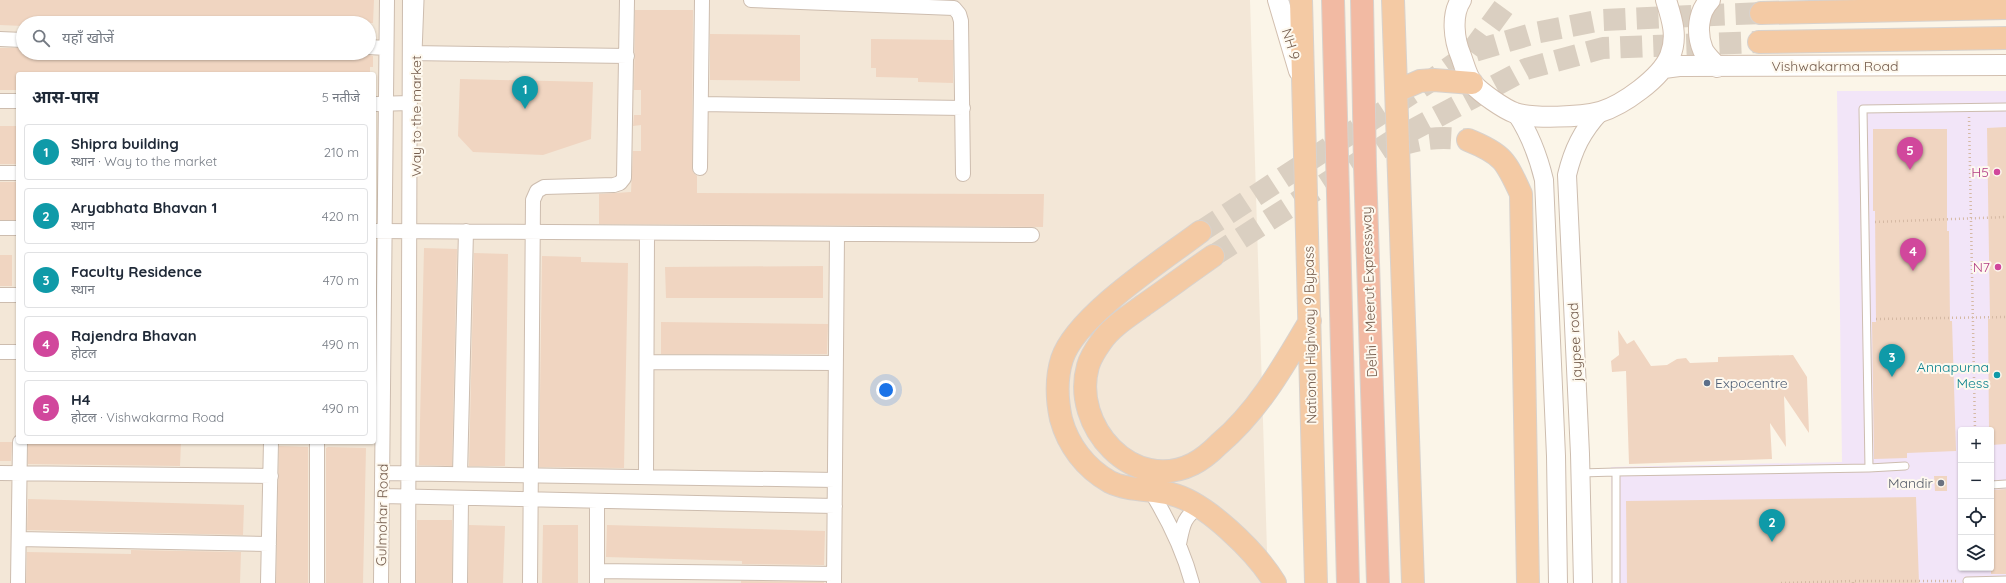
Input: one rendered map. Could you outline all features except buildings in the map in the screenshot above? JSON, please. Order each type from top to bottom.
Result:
[{"type":"highway","name":"National Highway 9 Bypass","points":[[1301,0],[1316,583]]},
{"type":"highway","name":"Delhi - Meerut Expressway","points":[[1333,0],[1348,583]]},
{"type":"highway","name":"Delhi - Meerut Expressway","points":[[1362,0],[1365,174],[1378,583]]},
{"type":"highway","points":[[1393,0],[1413,583]]},
{"type":"highway","points":[[1760,13],[2006,8]]},
{"type":"highway","points":[[1759,42],[2006,38]]},
{"type":"highway","points":[[1397,91],[1420,81],[1434,80],[1472,83]]},
{"type":"highway","points":[[1468,140],[1488,148],[1507,164],[1521,194],[1528,583]]},
{"type":"highway","points":[[1200,232],[1118,294],[1085,324],[1071,340],[1062,359],[1058,384],[1058,407],[1065,433],[1075,452],[1110,482],[1121,486],[1172,494],[1185,498],[1227,528],[1269,574],[1275,583]]},
{"type":"highway","points":[[1213,256],[1117,325],[1101,342],[1088,366],[1086,383],[1087,402],[1093,423],[1109,448],[1119,456],[1140,467],[1166,471],[1180,469],[1204,458],[1244,420],[1278,376],[1310,320]]},
{"type":"main road","name":"NH 9","points":[[1278,0],[1304,88]]},
{"type":"main road","points":[[1461,0],[1454,24],[1456,44],[1472,83],[1499,104],[1516,113],[1550,116],[1572,116],[1600,112],[1621,103],[1641,89],[1664,68],[1671,55],[1675,28],[1666,0]]},
{"type":"main road","points":[[1710,0],[1703,8],[1699,36],[1704,51],[1718,67]]},
{"type":"main road","name":"Vishwakarma Road","points":[[1664,68],[1679,66],[2006,65]]},
{"type":"street","name":"Gulmohar Road","points":[[381,583],[382,472],[378,437],[380,104],[386,48],[387,0]]},
{"type":"street","name":"Gulmohar Road","points":[[408,583],[413,231],[410,103],[413,53],[410,0]]},
{"type":"street","name":"Way to the market","points":[[413,231],[416,172],[416,85],[413,53],[418,0]]},
{"type":"street","points":[[530,583],[531,232],[533,200],[538,190],[544,187],[614,185],[620,184],[624,178],[627,0]]},
{"type":"street","points":[[700,168],[702,0]]},
{"type":"street","points":[[752,0],[954,8],[959,14],[961,21],[963,174]]},
{"type":"street","points":[[0,39],[16,40]]},
{"type":"street","points":[[376,47],[386,48]]},
{"type":"street","points":[[413,53],[627,56]]},
{"type":"street","points":[[0,101],[16,101]]},
{"type":"street","points":[[380,104],[410,103]]},
{"type":"street","points":[[701,104],[963,108]]},
{"type":"street","name":"jaypee road","points":[[1582,583],[1580,464],[1567,175],[1571,157],[1578,140],[1588,125],[1600,112]]},
{"type":"street","points":[[1516,113],[1527,130],[1534,146],[1544,180],[1556,457],[1558,583]]},
{"type":"street","points":[[0,173],[16,173]]},
{"type":"street","points":[[0,228],[16,228]]},
{"type":"street","points":[[379,231],[1032,235]]},
{"type":"street","points":[[460,474],[466,231]]},
{"type":"street","points":[[646,477],[647,233]]},
{"type":"street","points":[[597,501],[597,577],[834,578],[837,234]]},
{"type":"street","points":[[0,295],[16,295]]},
{"type":"street","points":[[0,352],[16,352]]},
{"type":"street","points":[[646,362],[836,363]]},
{"type":"street","points":[[18,583],[20,444]]},
{"type":"street","points":[[268,583],[271,444]]},
{"type":"street","points":[[317,444],[317,583]]},
{"type":"street","points":[[1556,457],[1580,464]]},
{"type":"street","points":[[382,472],[835,480]]},
{"type":"street","points":[[0,473],[271,476]]},
{"type":"street","points":[[1150,490],[1166,515],[1179,544],[1192,583]]},
{"type":"street","points":[[382,496],[834,506]]},
{"type":"street","points":[[460,498],[460,583]]},
{"type":"street","points":[[1179,544],[1183,524],[1186,518],[1199,507]]},
{"type":"street","points":[[19,539],[269,544]]},
{"type":"lane","points":[[1869,468],[1863,109],[2006,108]]},
{"type":"lane","points":[[1580,464],[1616,472],[1869,468],[1905,466]]},
{"type":"lane","points":[[1616,472],[1616,583]]},
{"type":"lane","points":[[1994,485],[2006,484]]},
{"type":"lane","points":[[1967,581],[2006,580]]},
{"type":"path","points":[[1968,108],[1975,427]]},
{"type":"path","points":[[1864,222],[2006,217]]},
{"type":"path","points":[[1866,319],[2006,317]]},
{"type":"path","points":[[1781,583],[1967,581]]},
{"type":"shaded area","points":[[0,0],[1250,0],[1268,583],[0,583]]},
{"type":"shaded area","points":[[1837,91],[2006,91],[2006,583],[1613,583],[1611,467],[1842,462]]},
{"type":"tunnel","points":[[1471,52],[1509,0]]},
{"type":"tunnel","points":[[1200,232],[1429,82],[1471,52],[1535,33],[1602,20],[1761,13]]},
{"type":"tunnel","points":[[1213,256],[1392,141],[1526,69],[1603,48],[1759,42]]},
{"type":"tunnel","points":[[1397,146],[1432,138],[1468,140]]},
{"type":"place","name":"Shipra building","points":[[525,109]]},
{"type":"place","name":"H4","points":[[1910,170]]},
{"type":"place","name":"H5","points":[[1997,172]]},
{"type":"place","name":"N7","points":[[1998,267]]},
{"type":"place","name":"Rajendra Bhavan","points":[[1913,271]]},
{"type":"place","name":"Annapurna Mess","points":[[1997,375]]},
{"type":"place","name":"Faculty Residence","points":[[1892,377]]},
{"type":"place","name":"Expocentre","points":[[1707,383]]},
{"type":"place","name":"Mandir","points":[[1941,483]]},
{"type":"place","name":"Aryabhata Bhavan 1","points":[[1772,542]]}]
